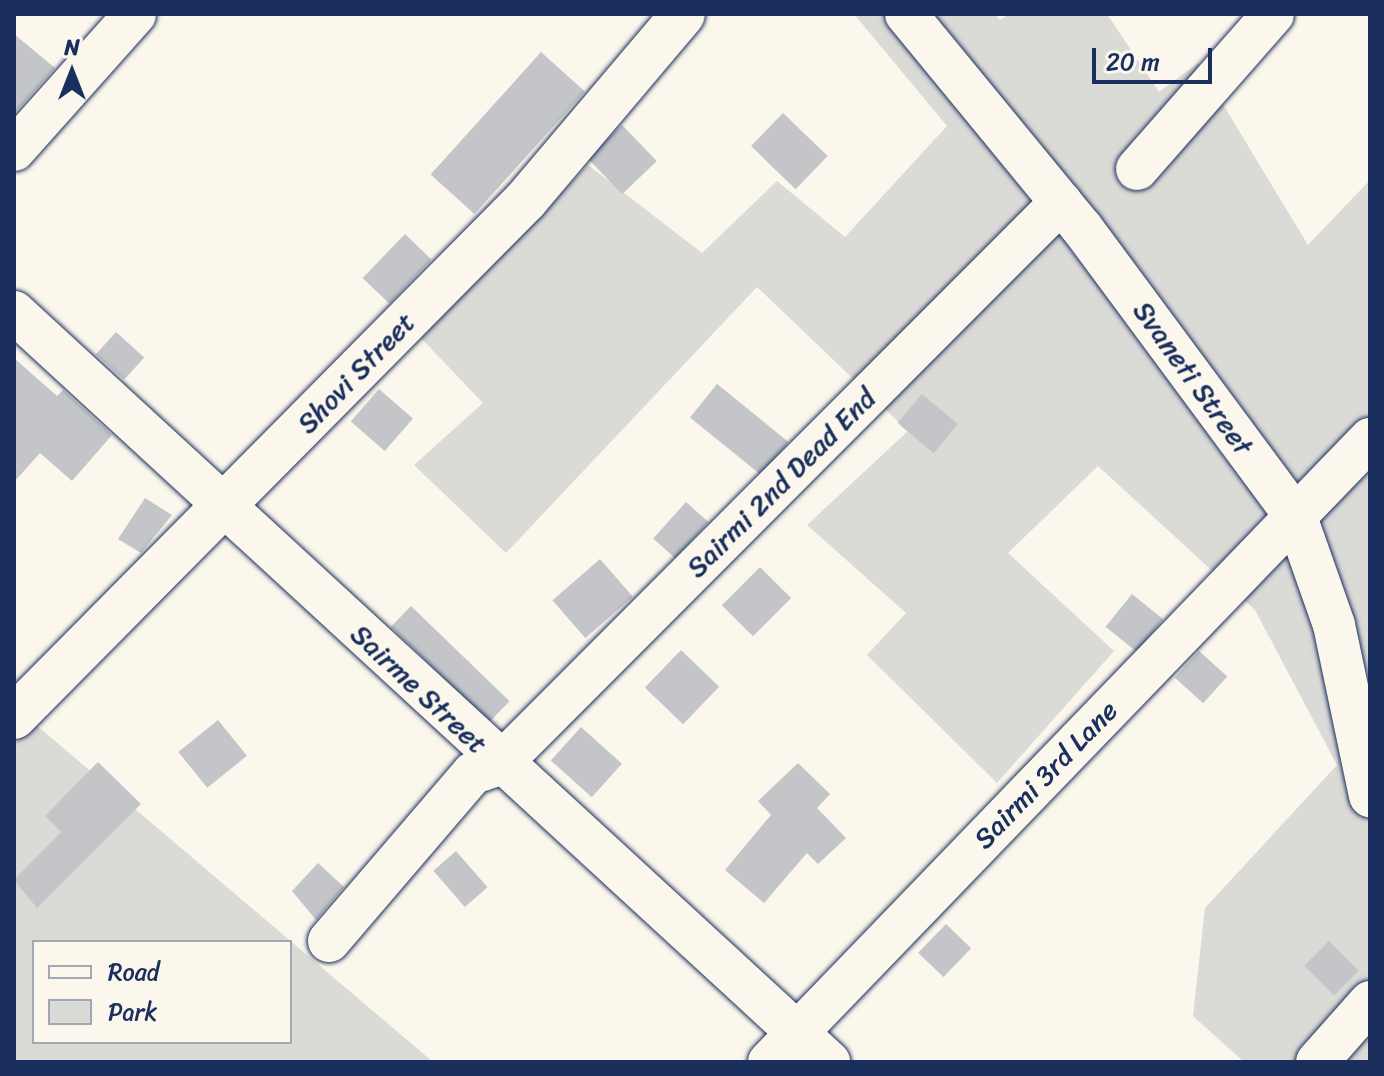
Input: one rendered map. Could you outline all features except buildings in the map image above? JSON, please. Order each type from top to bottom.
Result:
[{"type":"street","points":[[14,150],[135,14]]},
{"type":"street","name":"Shovi Street","points":[[14,717],[526,200],[683,14]]},
{"type":"street","name":"Svaneti Street","points":[[906,14],[1061,202],[1296,517],[1334,625],[1370,796]]},
{"type":"street","points":[[1137,169],[1273,14]]},
{"type":"street","name":"Sairmi 2nd Dead End","points":[[329,941],[473,773],[500,764],[1061,202]]},
{"type":"street","name":"Sairme Street","points":[[14,312],[500,764],[783,1048],[829,1062]]},
{"type":"street","name":"Sairmi 3rd Lane","points":[[783,1048],[1370,439]]},
{"type":"street","points":[[1321,1058],[1370,1002]]},
{"type":"green space","points":[[854,14],[995,14],[1000,20],[1009,14],[1107,14],[1159,92],[1198,63],[1308,245],[1370,180],[1370,1062],[1244,1062],[1193,1016],[1205,908],[1337,765],[1255,610],[1098,466],[1008,553],[1114,651],[997,783],[867,655],[906,613],[807,525],[908,431],[757,287],[506,553],[414,465],[483,403],[420,337],[588,165],[702,253],[777,181],[845,237],[947,126]]},
{"type":"green space","points":[[35,724],[289,940],[32,940],[32,1044],[292,1044],[292,942],[433,1062],[14,1062],[14,744]]}]
